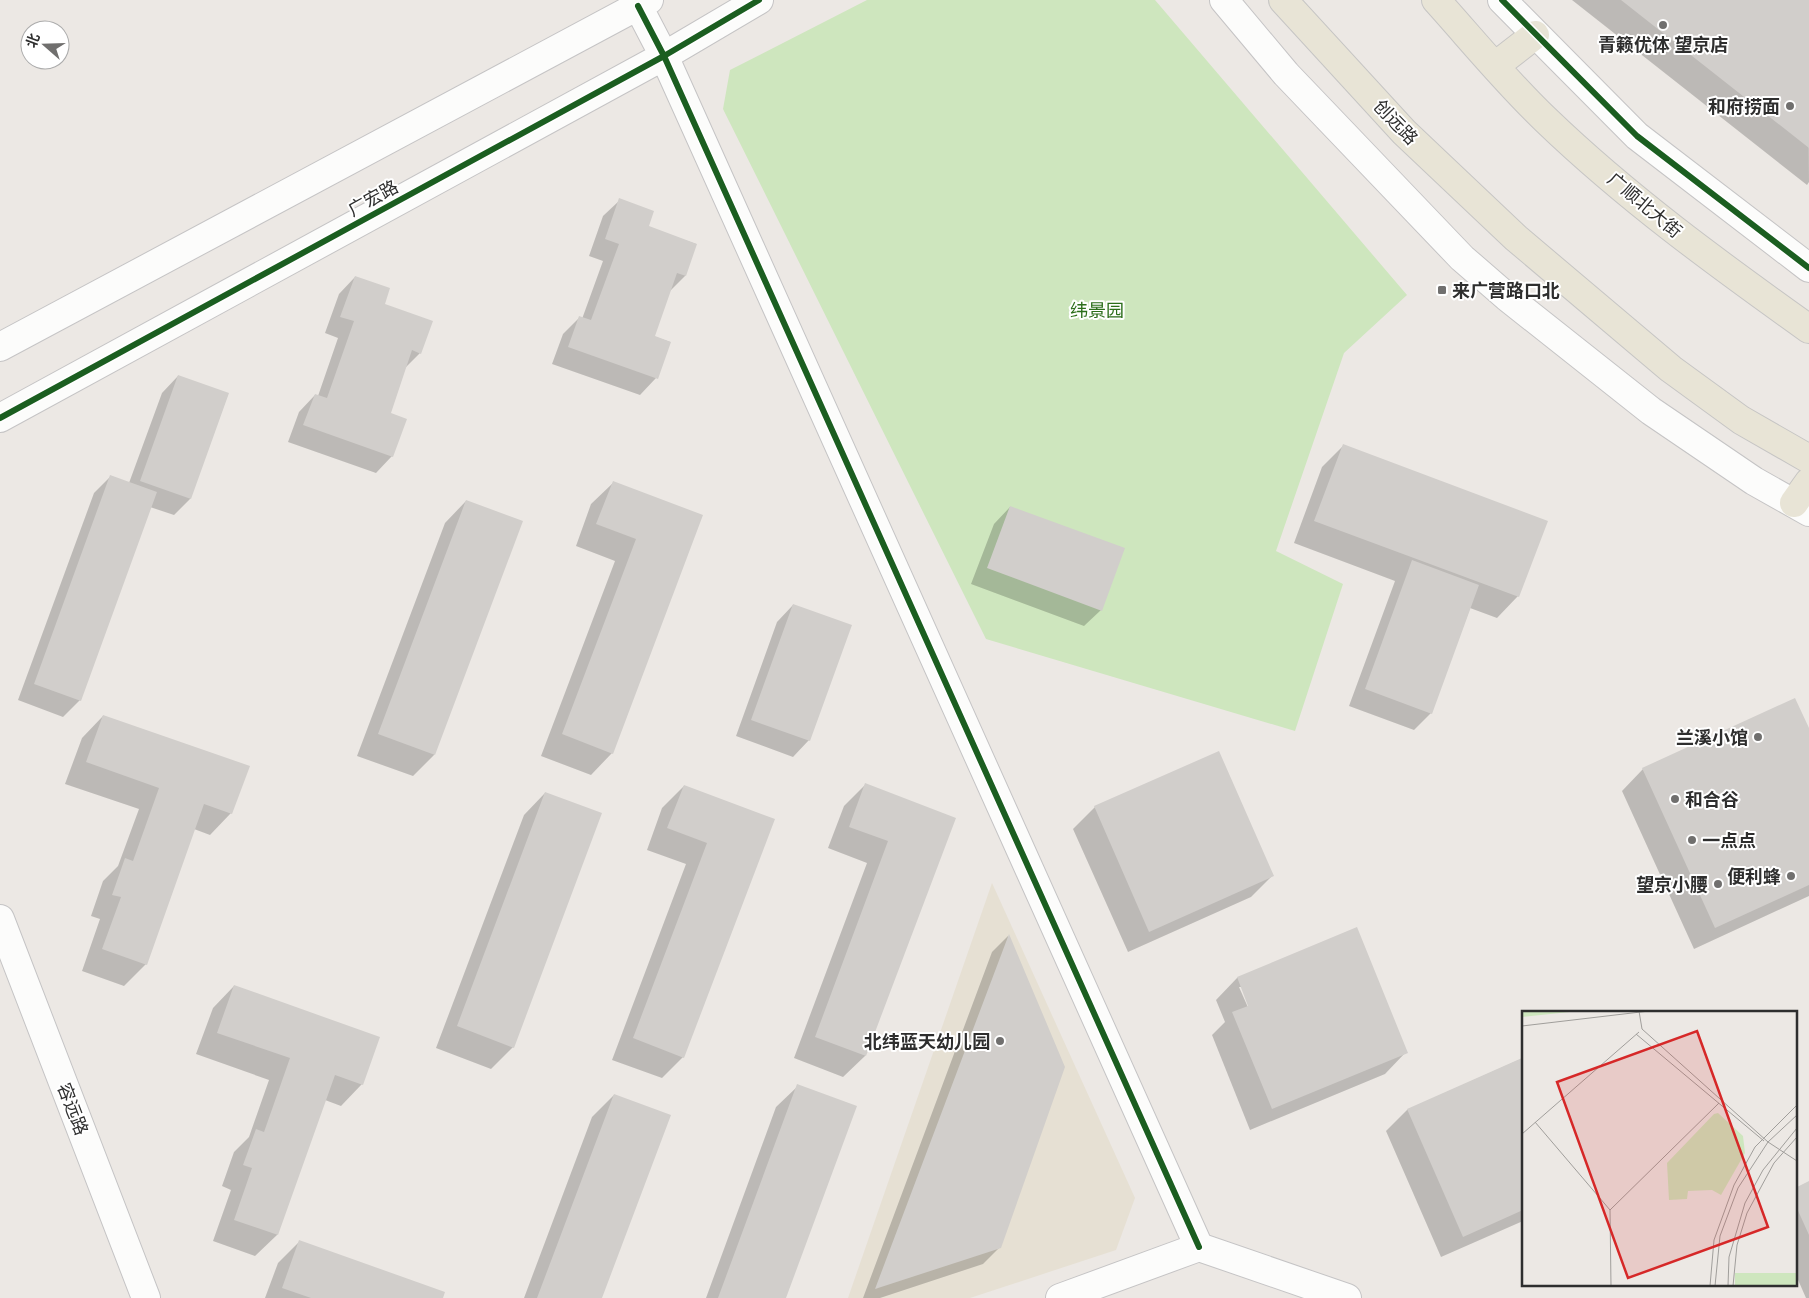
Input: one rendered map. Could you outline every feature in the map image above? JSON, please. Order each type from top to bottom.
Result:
[{"type":"main road","name":"创远路","points":[[1283,0],[1404,132],[1516,238],[1671,369],[1741,420],[1809,459]]},
{"type":"main road","points":[[1436,0],[1495,66],[1534,34]]},
{"type":"main road","name":"广顺北大街","points":[[1495,66],[1545,120],[1623,188],[1702,252],[1809,329]]},
{"type":"street","name":"广宏路","points":[[0,418],[664,56],[759,0]]},
{"type":"street","points":[[1224,0],[1286,74],[1462,258],[1507,297],[1651,411],[1754,481],[1804,499]]},
{"type":"street","points":[[1502,0],[1637,136],[1759,232],[1809,268]]},
{"type":"street","points":[[0,347],[644,3],[664,56],[1199,1247]]},
{"type":"street","name":"容远路","points":[[0,919],[146,1298]]},
{"type":"street","points":[[1060,1298],[1199,1247],[1347,1298]]},
{"type":"shaded area","name":"北纬蓝天幼儿园","points":[[992,883],[1135,1198],[1116,1250],[970,1298],[848,1298]]},
{"type":"green space","name":"纬景园","points":[[867,0],[1155,0],[1407,295],[1344,353],[1276,551],[1343,584],[1295,731],[986,639],[723,109],[730,70]]},
{"type":"building","points":[[1621,0],[1809,0],[1809,148]]},
{"type":"building","points":[[619,198],[654,211],[649,226],[697,244],[686,276],[677,273],[655,336],[671,342],[658,379],[568,347],[579,316],[591,320],[619,244],[605,239]]},
{"type":"building","points":[[355,276],[390,288],[385,304],[433,321],[421,354],[412,350],[391,413],[407,419],[393,457],[303,425],[315,394],[327,398],[354,321],[340,317]]},
{"type":"building","points":[[178,375],[229,393],[191,499],[140,481]]},
{"type":"building","points":[[1343,444],[1548,521],[1519,597],[1314,521]]},
{"type":"building","points":[[110,475],[157,492],[81,701],[34,684]]},
{"type":"building","points":[[613,481],[703,515],[613,754],[562,734],[636,539],[596,524]]},
{"type":"building","points":[[466,500],[523,521],[435,755],[378,734]]},
{"type":"building","points":[[1010,506],[1125,548],[1102,611],[987,568]]},
{"type":"building","points":[[1412,560],[1479,585],[1432,714],[1365,689]]},
{"type":"building","points":[[793,604],[852,625],[810,741],[751,720]]},
{"type":"building","points":[[1795,698],[1809,728],[1809,885],[1715,928],[1642,768]]},
{"type":"building","points":[[103,715],[250,766],[232,814],[204,804],[147,965],[102,949],[121,897],[112,895],[125,858],[133,861],[159,788],[86,762]]},
{"type":"building","points":[[1219,751],[1274,876],[1149,932],[1094,806]]},
{"type":"building","points":[[865,783],[956,818],[866,1056],[815,1037],[888,841],[849,827]]},
{"type":"building","points":[[684,785],[775,819],[684,1058],[633,1038],[707,843],[667,828]]},
{"type":"building","points":[[545,792],[602,813],[514,1048],[457,1026]]},
{"type":"building","points":[[1357,927],[1408,1053],[1272,1109],[1232,1012],[1248,1006],[1237,977]]},
{"type":"building","points":[[1009,934],[1065,1067],[1001,1248],[875,1289]]},
{"type":"building","points":[[234,985],[380,1037],[363,1085],[335,1075],[278,1235],[234,1220],[252,1168],[243,1165],[256,1129],[264,1132],[290,1058],[217,1033]]},
{"type":"building","points":[[1522,1058],[1522,1210],[1463,1237],[1407,1109]]},
{"type":"building","points":[[797,1084],[857,1106],[786,1298],[718,1298]]},
{"type":"building","points":[[614,1094],[671,1115],[602,1298],[537,1298]]},
{"type":"building","points":[[1809,1181],[1809,1235],[1796,1206],[1796,1188]]},
{"type":"building","points":[[299,1240],[445,1292],[443,1298],[311,1298],[282,1288]]},
{"type":"cycle path","points":[[0,418],[664,56],[759,0]]},
{"type":"cycle path","points":[[1502,0],[1637,136],[1809,268]]},
{"type":"cycle path","points":[[638,6],[664,56],[1199,1247]]},
{"type":"place","name":"青籁优体 望京店","points":[[1663,25]]},
{"type":"place","name":"和府捞面","points":[[1790,106]]},
{"type":"place","name":"来广营路口北","points":[[1442,290]]},
{"type":"place","name":"兰溪小馆","points":[[1758,737]]},
{"type":"place","name":"和合谷","points":[[1675,799]]},
{"type":"place","name":"一点点","points":[[1692,840]]},
{"type":"place","name":"便利蜂","points":[[1791,876]]},
{"type":"place","name":"望京小腰","points":[[1718,884]]},
{"type":"place","name":"北纬蓝天幼儿园","points":[[1000,1041]]}]
